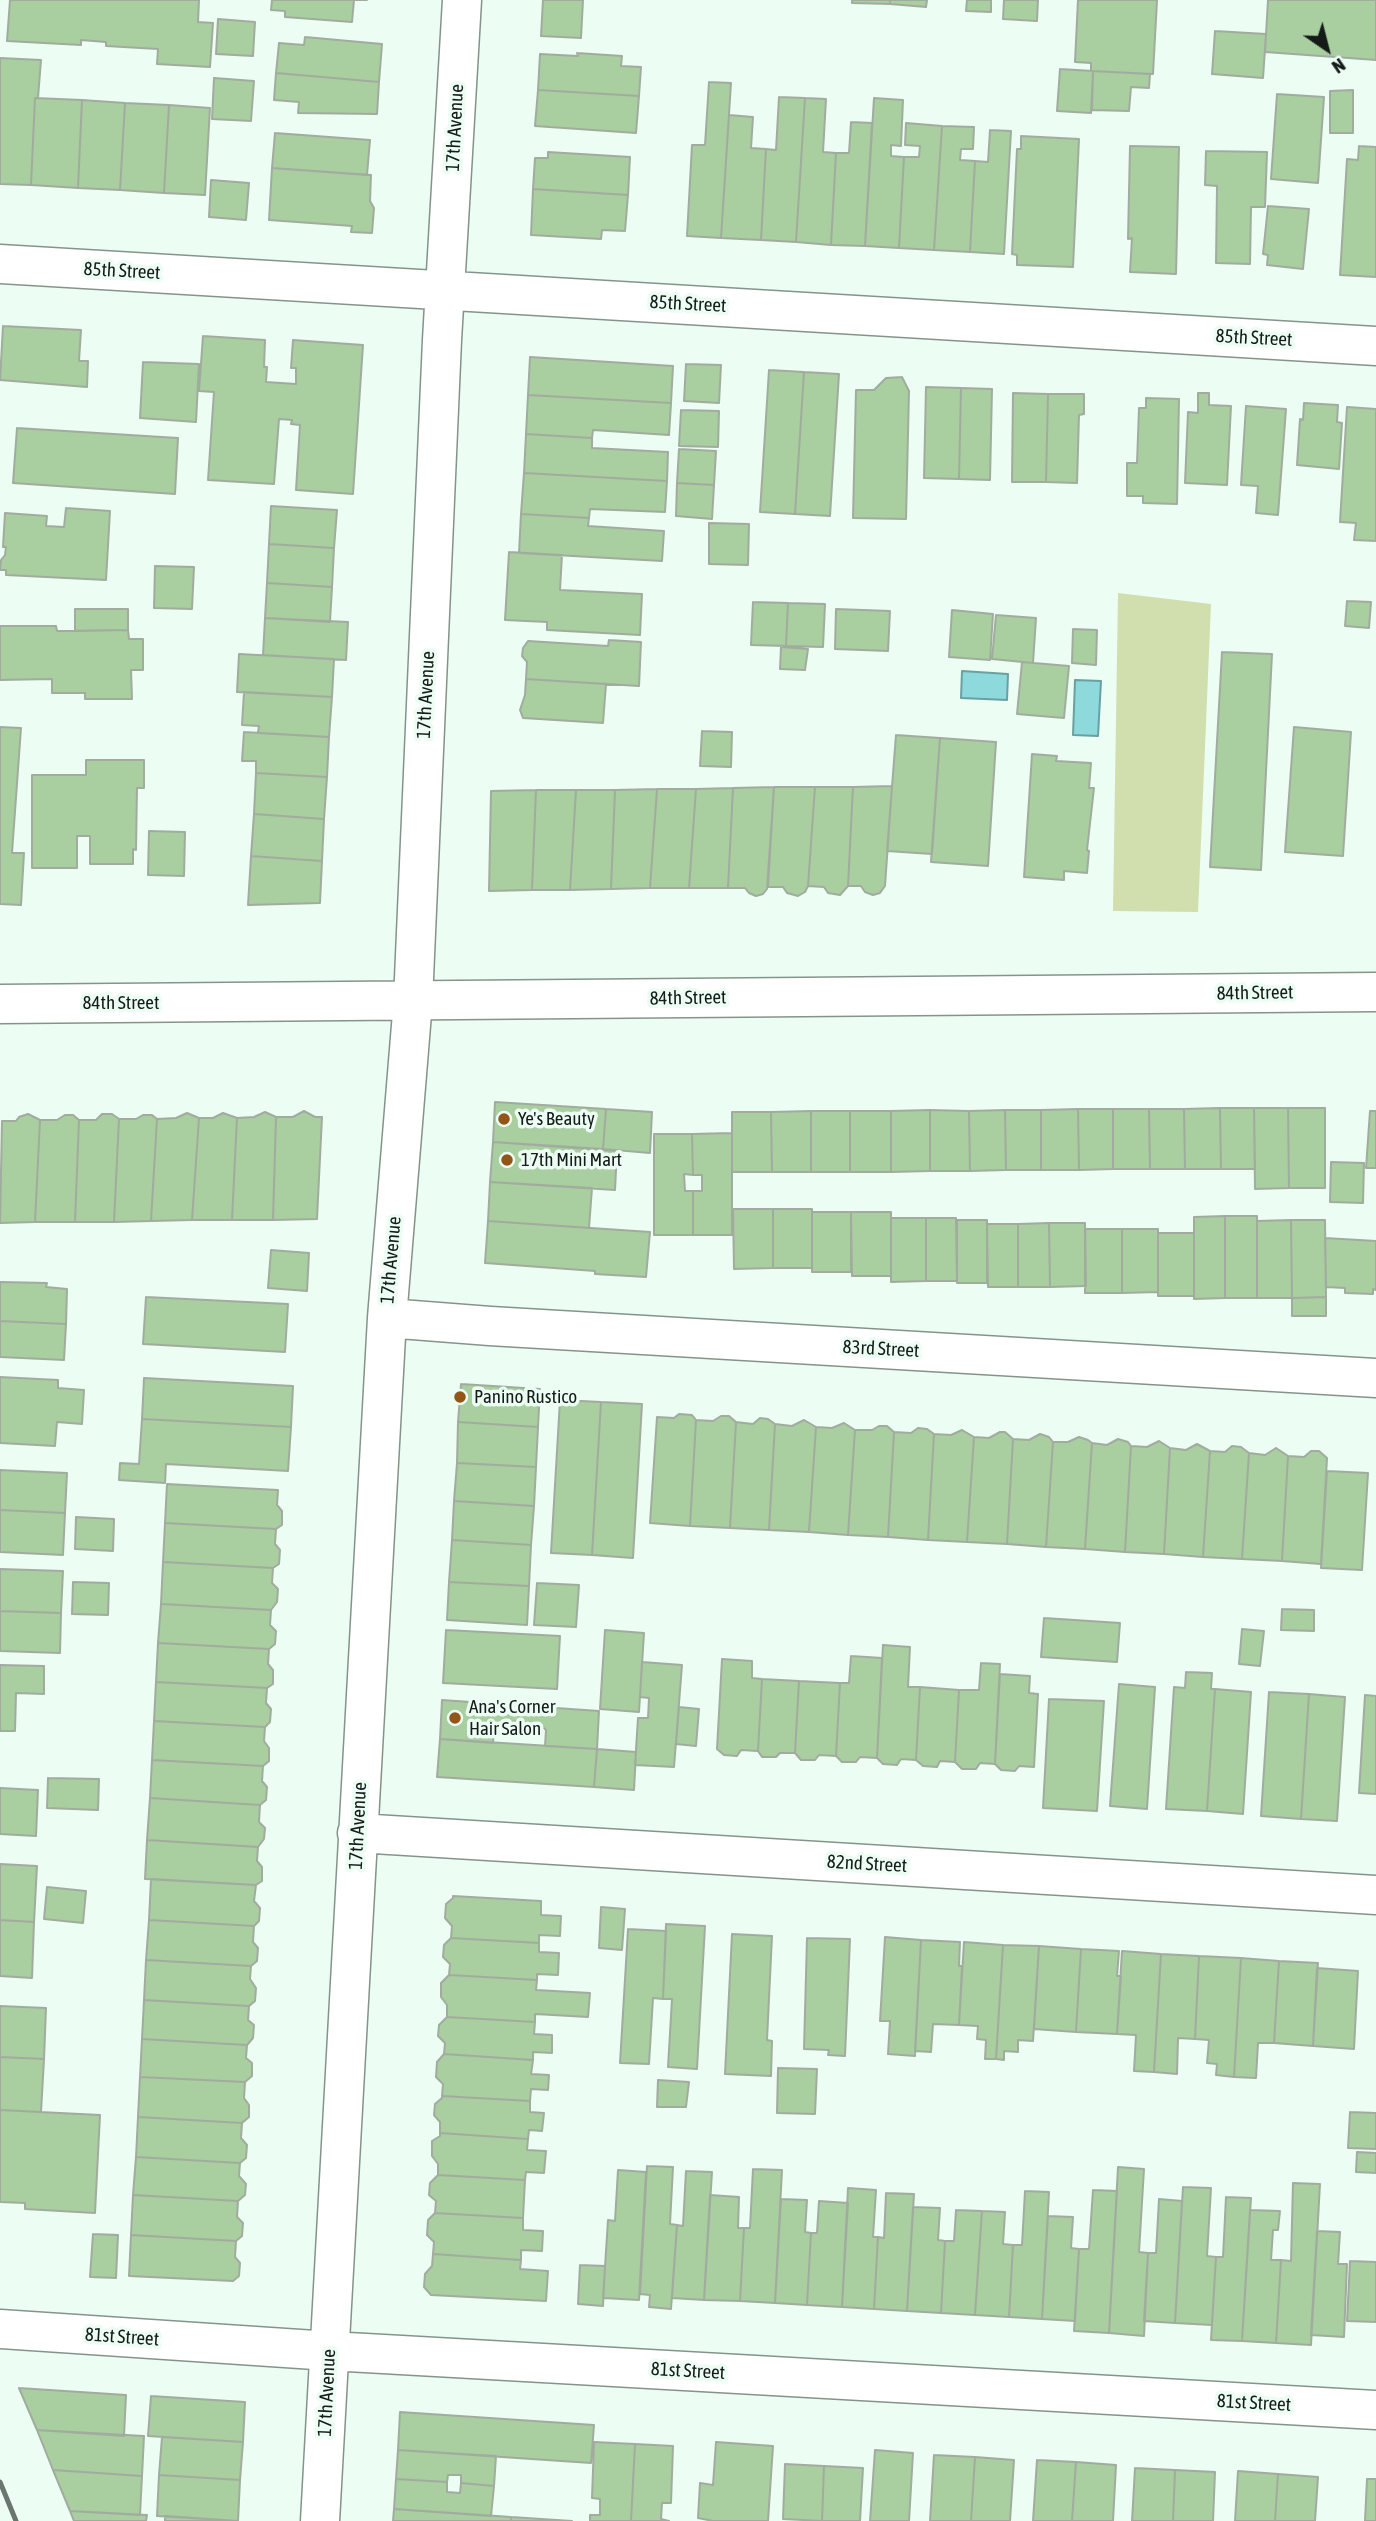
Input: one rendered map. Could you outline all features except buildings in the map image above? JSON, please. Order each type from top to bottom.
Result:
[{"type":"street","name":"17th Avenue","points":[[320,2521],[387,1318],[412,1001],[445,289],[462,0]]},
{"type":"street","name":"85th Street","points":[[0,264],[1376,346]]},
{"type":"street","name":"84th Street","points":[[0,1004],[1376,992]]},
{"type":"street","name":"83rd Street","points":[[387,1318],[1376,1378]]},
{"type":"street","name":"82nd Street","points":[[358,1833],[1376,1895]]},
{"type":"street","name":"81st Street","points":[[0,2329],[330,2351],[1376,2410]]},
{"type":"green space","points":[[1118,593],[1211,604],[1198,912],[1113,911]]},
{"type":"water","points":[[962,671],[1008,674],[1007,700],[961,698]]},
{"type":"water","points":[[1075,680],[1101,681],[1098,736],[1073,735]]},
{"type":"railway","points":[[0,2482],[16,2521]]},
{"type":"place","name":"Ye's Beauty","points":[[504,1119]]},
{"type":"place","name":"17th Mini Mart","points":[[507,1160]]},
{"type":"place","name":"Panino Rustico","points":[[460,1397]]},
{"type":"place","name":"Ana's Corner Hair Salon","points":[[455,1718]]}]
